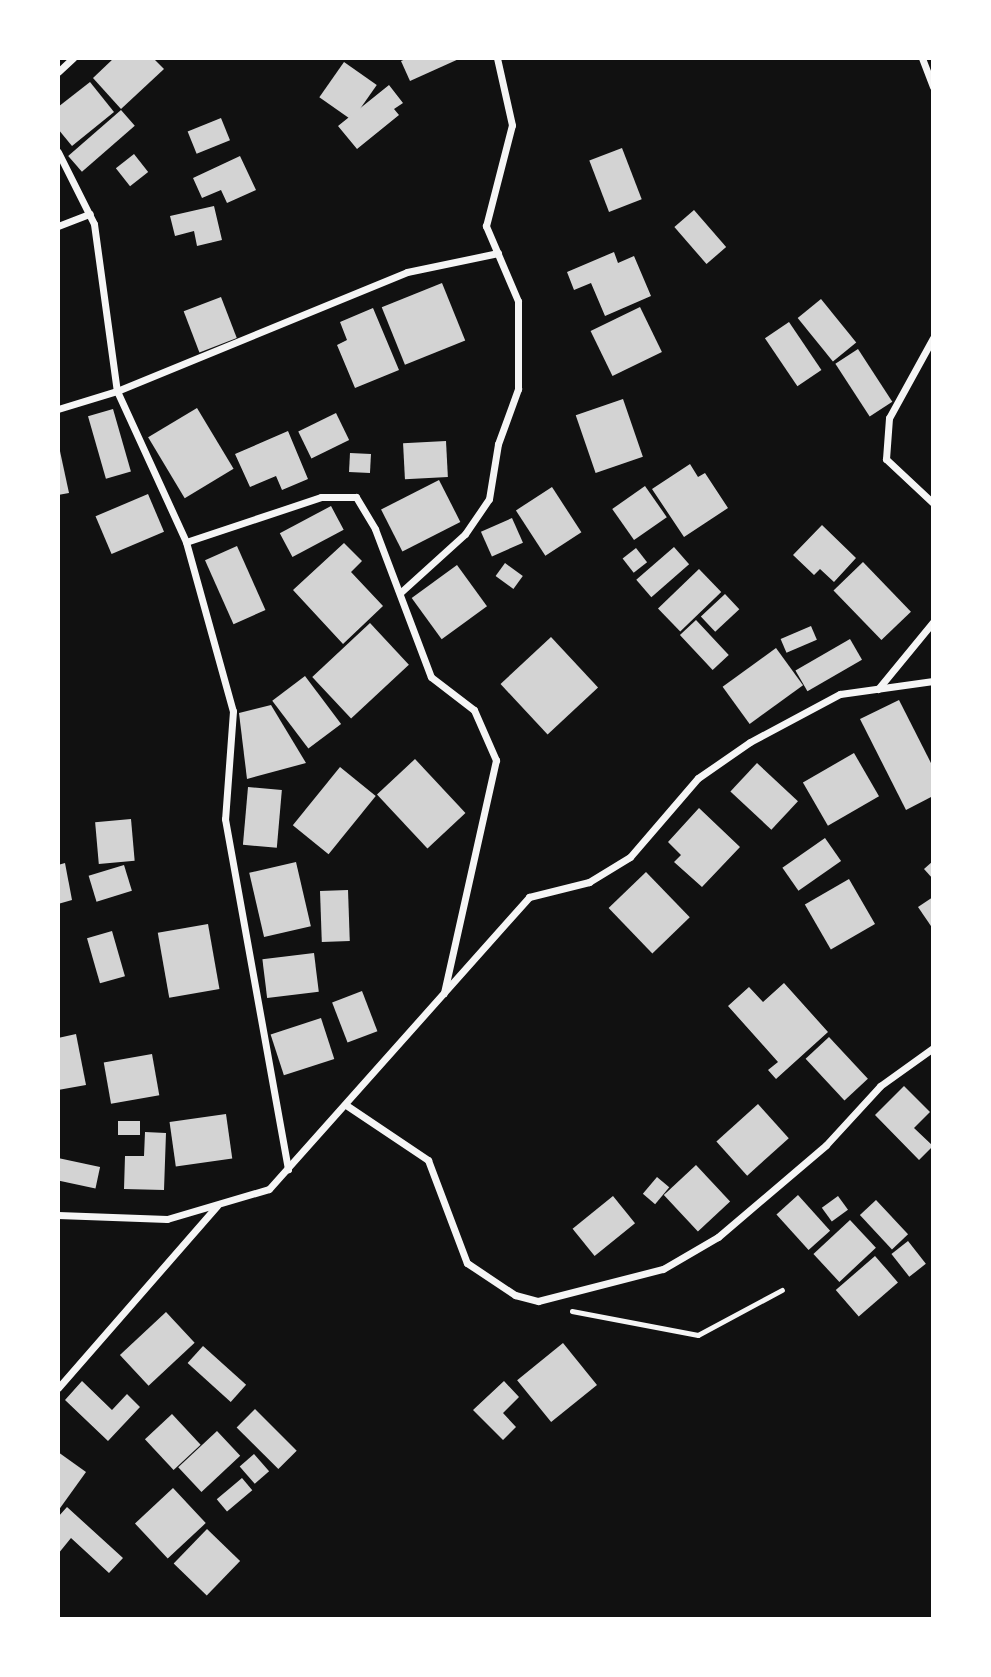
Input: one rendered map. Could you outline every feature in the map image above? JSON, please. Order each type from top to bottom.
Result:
[{"type":"street","points":[[58,72],[72,58]]},
{"type":"street","points":[[401,592],[465,534],[489,499],[498,444],[518,389],[518,301],[486,226],[512,125],[496,58]]},
{"type":"street","points":[[922,58],[933,88]]},
{"type":"street","points":[[58,152],[90,214],[117,391],[186,542],[233,711],[225,819],[288,1168]]},
{"type":"street","points":[[58,226],[90,214]]},
{"type":"street","points":[[58,409],[117,391],[407,272],[498,253]]},
{"type":"street","points":[[933,338],[888,418],[886,459],[933,503]]},
{"type":"street","points":[[186,542],[321,497],[356,497],[375,528],[431,677],[474,710],[496,760],[444,994]]},
{"type":"street","points":[[878,689],[933,622]]},
{"type":"street","points":[[58,1215],[167,1219],[269,1189],[529,897],[589,882],[630,857],[698,778],[750,742],[840,694],[933,681]]},
{"type":"street","points":[[345,1104],[428,1160],[467,1262],[514,1295],[538,1301],[663,1269],[718,1237],[826,1145],[880,1086],[933,1048]]},
{"type":"street","points":[[58,1388],[217,1206]]},
{"type":"path","points":[[538,1301],[604,1320],[698,1335],[782,1290]]},
{"type":"building","points":[[114,58],[153,58],[164,69],[121,109],[93,78]]},
{"type":"building","points":[[408,58],[461,58],[410,81],[401,61]]},
{"type":"building","points":[[344,62],[377,85],[352,120],[319,97]]},
{"type":"building","points":[[90,82],[114,112],[72,146],[58,129],[58,107]]},
{"type":"building","points":[[389,85],[403,103],[394,109],[399,115],[357,149],[338,126]]},
{"type":"building","points":[[121,110],[135,126],[82,172],[68,156]]},
{"type":"building","points":[[221,118],[230,140],[197,154],[188,131]]},
{"type":"building","points":[[622,148],[642,199],[609,212],[589,161]]},
{"type":"building","points":[[134,154],[148,172],[130,186],[116,168]]},
{"type":"building","points":[[240,156],[256,190],[227,203],[221,190],[202,198],[193,178]]},
{"type":"building","points":[[214,206],[222,240],[197,246],[194,231],[175,236],[170,216]]},
{"type":"building","points":[[694,210],[726,247],[707,264],[674,227]]},
{"type":"building","points":[[614,252],[618,263],[634,256],[651,296],[605,316],[591,283],[574,290],[567,272]]},
{"type":"building","points":[[442,283],[465,340],[405,365],[382,307]]},
{"type":"building","points":[[221,297],[237,338],[199,352],[184,311]]},
{"type":"building","points":[[821,299],[856,343],[833,361],[798,318]]},
{"type":"building","points":[[640,307],[662,352],[612,376],[591,331]]},
{"type":"building","points":[[373,308],[399,370],[355,388],[337,345],[347,340],[340,322]]},
{"type":"building","points":[[789,322],[821,370],[797,386],[765,338]]},
{"type":"building","points":[[858,349],[892,402],[870,417],[835,364]]},
{"type":"building","points":[[623,399],[643,457],[596,473],[576,415]]},
{"type":"building","points":[[197,408],[234,469],[185,498],[148,437]]},
{"type":"building","points":[[113,409],[131,471],[106,479],[88,416]]},
{"type":"building","points":[[336,413],[349,440],[311,458],[298,431]]},
{"type":"building","points":[[288,431],[308,479],[282,490],[276,476],[250,487],[235,454]]},
{"type":"building","points":[[446,441],[448,477],[405,479],[403,443]]},
{"type":"building","points":[[58,442],[69,493],[58,495]]},
{"type":"building","points":[[350,453],[371,454],[370,473],[349,472]]},
{"type":"building","points":[[690,464],[698,477],[705,473],[728,508],[684,537],[652,489]]},
{"type":"building","points":[[439,480],[460,522],[402,551],[381,510]]},
{"type":"building","points":[[645,486],[667,517],[634,540],[612,509]]},
{"type":"building","points":[[552,487],[581,532],[545,556],[516,510]]},
{"type":"building","points":[[148,494],[164,532],[112,554],[96,516]]},
{"type":"building","points":[[331,506],[344,530],[292,557],[280,533]]},
{"type":"building","points":[[512,518],[523,543],[492,556],[481,532]]},
{"type":"building","points":[[822,525],[856,558],[834,582],[820,569],[814,575],[793,555]]},
{"type":"building","points":[[344,543],[362,561],[351,572],[383,606],[343,644],[293,590]]},
{"type":"building","points":[[237,546],[265,610],[233,624],[205,560]]},
{"type":"building","points":[[674,547],[689,564],[651,597],[636,580]]},
{"type":"building","points":[[636,548],[647,562],[634,573],[623,558]]},
{"type":"building","points":[[863,562],[911,612],[881,640],[834,590]]},
{"type":"building","points":[[505,563],[523,576],[513,589],[496,576]]},
{"type":"building","points":[[457,565],[487,606],[442,639],[412,598]]},
{"type":"building","points":[[699,569],[721,592],[680,632],[658,609]]},
{"type":"building","points":[[725,594],[739,609],[715,632],[701,617]]},
{"type":"building","points":[[696,620],[729,655],[713,670],[680,635]]},
{"type":"building","points":[[370,623],[409,665],[351,719],[312,677]]},
{"type":"building","points":[[811,626],[817,640],[786,653],[781,639]]},
{"type":"building","points":[[551,637],[598,687],[548,735],[501,684]]},
{"type":"building","points":[[850,639],[862,660],[807,691],[795,670]]},
{"type":"building","points":[[776,648],[803,685],[750,724],[723,687]]},
{"type":"building","points":[[305,676],[341,724],[308,749],[272,701]]},
{"type":"building","points":[[899,700],[933,767],[933,796],[906,810],[860,719]]},
{"type":"building","points":[[271,705],[306,763],[247,779],[239,713]]},
{"type":"building","points":[[854,753],[879,796],[828,826],[803,782]]},
{"type":"building","points":[[415,759],[465,813],[427,849],[377,794]]},
{"type":"building","points":[[757,763],[798,801],[771,830],[730,792]]},
{"type":"building","points":[[340,767],[376,796],[329,854],[293,825]]},
{"type":"building","points":[[248,787],[282,790],[277,848],[243,845]]},
{"type":"building","points":[[699,808],[740,847],[702,887],[674,862],[681,855],[668,842]]},
{"type":"building","points":[[131,819],[135,861],[99,864],[95,822]]},
{"type":"building","points":[[825,838],[841,861],[798,891],[782,868]]},
{"type":"building","points":[[933,861],[933,879],[924,869]]},
{"type":"building","points":[[296,862],[311,926],[264,937],[249,873]]},
{"type":"building","points":[[65,863],[72,900],[58,904],[58,865]]},
{"type":"building","points":[[124,865],[132,891],[97,902],[89,876]]},
{"type":"building","points":[[646,872],[690,917],[652,953],[609,908]]},
{"type":"building","points":[[849,879],[875,924],[831,950],[805,904]]},
{"type":"building","points":[[348,890],[350,941],[322,942],[320,891]]},
{"type":"building","points":[[933,897],[933,929],[918,907]]},
{"type":"building","points":[[208,924],[219,989],[169,998],[158,933]]},
{"type":"building","points":[[112,931],[125,976],[100,983],[87,938]]},
{"type":"building","points":[[314,953],[319,992],[267,998],[262,959]]},
{"type":"building","points":[[784,983],[828,1032],[776,1079],[768,1070],[778,1062],[728,1006],[749,987],[763,1002]]},
{"type":"building","points":[[362,991],[377,1031],[348,1043],[332,1002]]},
{"type":"building","points":[[321,1018],[334,1059],[284,1075],[271,1034]]},
{"type":"building","points":[[76,1034],[86,1085],[58,1090],[58,1038]]},
{"type":"building","points":[[829,1037],[868,1079],[844,1101],[806,1059]]},
{"type":"building","points":[[152,1054],[159,1095],[111,1104],[104,1063]]},
{"type":"building","points":[[904,1086],[930,1112],[914,1128],[933,1146],[919,1160],[875,1115]]},
{"type":"building","points":[[758,1104],[789,1138],[747,1176],[716,1141]]},
{"type":"building","points":[[226,1114],[232,1159],[176,1166],[170,1122]]},
{"type":"building","points":[[118,1121],[140,1121],[140,1135],[118,1135]]},
{"type":"building","points":[[145,1132],[166,1133],[164,1190],[124,1189],[125,1156],[144,1156]]},
{"type":"building","points":[[58,1158],[100,1167],[95,1188],[58,1180]]},
{"type":"building","points":[[696,1165],[730,1202],[698,1232],[664,1195]]},
{"type":"building","points":[[657,1177],[669,1187],[655,1204],[643,1194]]},
{"type":"building","points":[[798,1195],[830,1231],[809,1250],[776,1214]]},
{"type":"building","points":[[613,1196],[635,1223],[595,1256],[573,1229]]},
{"type":"building","points":[[838,1196],[848,1210],[832,1222],[822,1208]]},
{"type":"building","points":[[876,1200],[908,1234],[892,1249],[860,1215]]},
{"type":"building","points":[[850,1220],[876,1248],[839,1282],[813,1254]]},
{"type":"building","points":[[908,1241],[926,1264],[909,1277],[891,1254]]},
{"type":"building","points":[[875,1256],[898,1282],[859,1317],[836,1290]]},
{"type":"building","points":[[166,1312],[195,1343],[149,1386],[120,1355]]},
{"type":"building","points":[[563,1343],[597,1385],[551,1422],[517,1380]]},
{"type":"building","points":[[203,1346],[246,1385],[231,1402],[188,1363]]},
{"type":"building","points":[[82,1381],[112,1410],[127,1394],[140,1407],[108,1441],[65,1400]]},
{"type":"building","points":[[504,1381],[519,1397],[503,1413],[516,1427],[503,1440],[473,1410]]},
{"type":"building","points":[[255,1409],[297,1451],[278,1469],[237,1427]]},
{"type":"building","points":[[172,1414],[201,1445],[174,1470],[145,1439]]},
{"type":"building","points":[[217,1431],[240,1456],[201,1492],[178,1467]]},
{"type":"building","points":[[58,1452],[86,1472],[58,1511]]},
{"type":"building","points":[[254,1454],[269,1471],[255,1484],[240,1466]]},
{"type":"building","points":[[242,1478],[252,1490],[227,1511],[217,1499]]},
{"type":"building","points":[[173,1488],[206,1523],[168,1559],[135,1523]]},
{"type":"building","points":[[67,1507],[123,1558],[109,1573],[71,1538],[58,1554],[58,1517]]},
{"type":"building","points":[[207,1529],[240,1561],[207,1595],[174,1564]]}]
